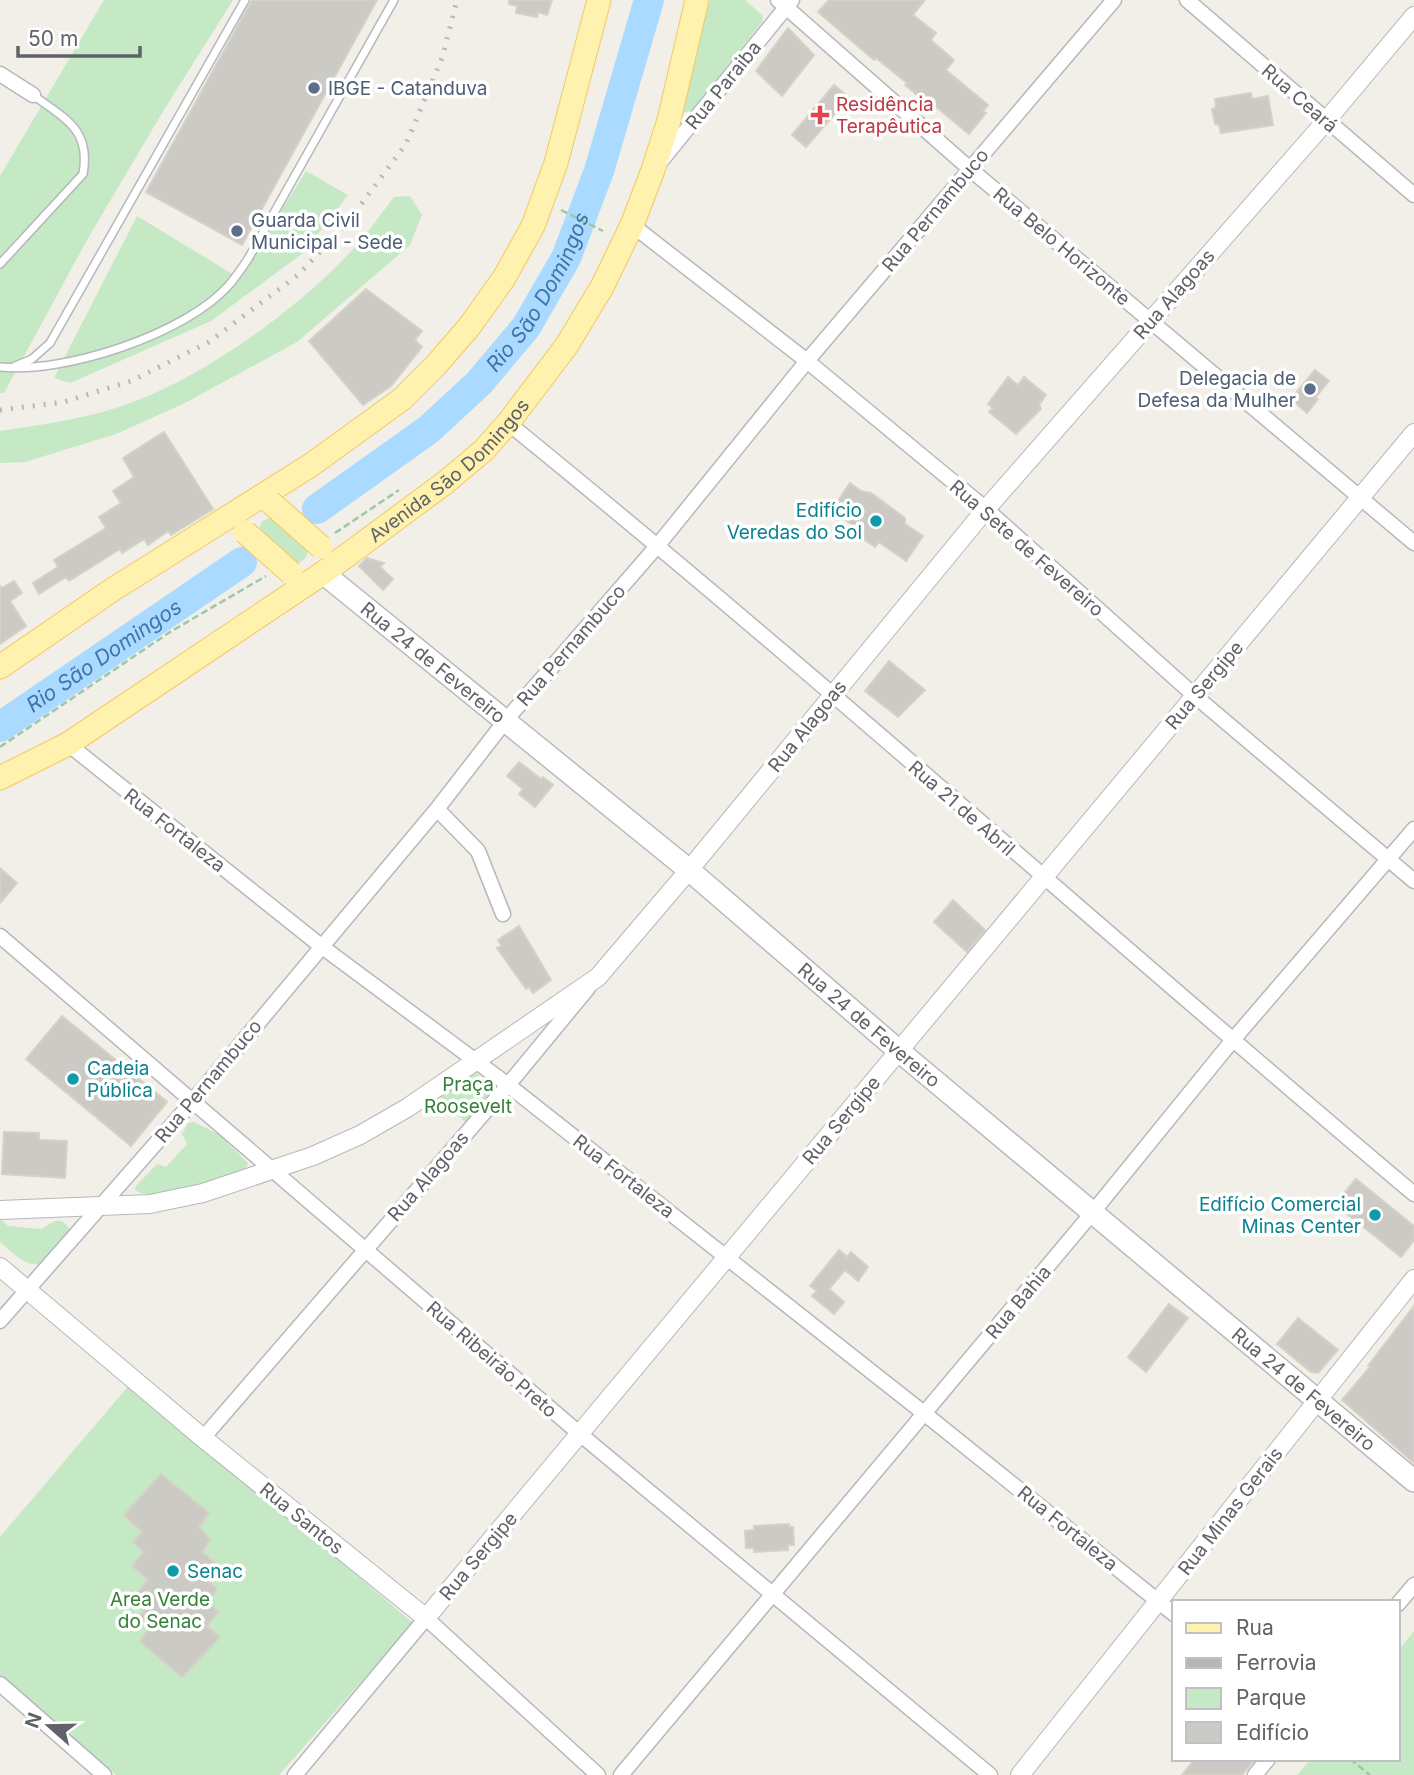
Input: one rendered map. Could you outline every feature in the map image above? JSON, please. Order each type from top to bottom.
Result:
[{"type":"main road","points":[[0,667],[112,590],[237,524],[267,498],[402,399],[436,365],[469,327],[503,278],[533,226],[556,163],[599,0]]},
{"type":"main road","name":"Avenida São Domingos","points":[[0,778],[68,744],[310,565],[446,482],[484,450],[508,424],[567,345],[602,287],[632,225],[669,120],[697,0]]},
{"type":"main road","points":[[267,498],[310,565]]},
{"type":"main road","points":[[237,524],[310,565]]},
{"type":"main road","name":"Rua 24 de Fevereiro","points":[[310,565],[506,720],[689,870],[1413,1482]]},
{"type":"street","name":"Rua Pernambuco","points":[[0,1321],[192,1101],[437,810],[506,720],[658,545],[807,361],[1114,0]]},
{"type":"street","name":"Rua Ceará","points":[[1187,0],[1414,195]]},
{"type":"street","name":"Rua Paraiba","points":[[653,170],[785,2]]},
{"type":"street","name":"Rua Belo Horizonte","points":[[785,2],[970,169],[1414,543]]},
{"type":"street","name":"Rua Alagoas","points":[[203,1438],[689,870],[986,509],[1326,121],[1414,16]]},
{"type":"street","points":[[0,74],[33,95]]},
{"type":"street","name":"Rua Sete de Fevereiro","points":[[632,225],[807,361],[986,509],[1195,696],[1414,881]]},
{"type":"street","name":"Rua 21 de Abril","points":[[508,424],[658,545],[1232,1041],[1414,1194]]},
{"type":"street","name":"Rua Sergipe","points":[[295,1775],[1414,433]]},
{"type":"street","name":"Rua Fortaleza","points":[[68,744],[321,946],[508,1084],[1172,1612]]},
{"type":"street","points":[[437,810],[478,851],[503,914]]},
{"type":"street","name":"Rua Bahia","points":[[621,1775],[925,1414],[1232,1041],[1414,829]]},
{"type":"street","name":"Rua Ribeirão Preto","points":[[0,936],[580,1434],[990,1775]]},
{"type":"street","points":[[0,1210],[150,1204],[203,1194],[313,1156],[360,1135],[407,1108],[598,977]]},
{"type":"street","name":"Rua Santos","points":[[0,1266],[203,1438],[426,1618],[598,1775]]},
{"type":"street","name":"Rua Minas Gerais","points":[[1020,1775],[1414,1279]]},
{"type":"street","points":[[1400,1602],[1414,1585]]},
{"type":"street","points":[[2,1690],[104,1775]]},
{"type":"street","points":[[1255,1775],[1266,1761]]},
{"type":"lane","points":[[10,368],[32,359],[50,343],[245,0]]},
{"type":"lane","points":[[0,367],[42,368],[117,349],[158,334],[200,309],[228,287],[248,259],[394,0]]},
{"type":"lane","points":[[0,264],[83,174],[86,156],[83,139],[74,126],[33,95]]},
{"type":"path","points":[[558,208],[603,231]]},
{"type":"path","points":[[0,747],[170,632],[310,565],[400,490]]},
{"type":"path","points":[[1352,1761],[1370,1775]]},
{"type":"green space","points":[[104,0],[233,0],[162,113],[87,240],[4,393],[0,393],[0,176]]},
{"type":"green space","points":[[711,0],[745,0],[763,16],[762,22],[692,111],[684,112],[682,109],[707,5]]},
{"type":"green space","points":[[306,171],[348,195],[303,253],[211,321],[70,383],[54,378],[137,216],[239,278]]},
{"type":"green space","points":[[410,196],[422,215],[410,245],[297,342],[185,403],[116,434],[25,462],[0,463],[0,431],[73,419],[116,408],[148,396],[215,361],[281,315],[311,290],[361,240],[394,197]]},
{"type":"green space","points":[[275,519],[308,548],[303,560],[295,564],[259,530],[262,521]]},
{"type":"green space","name":"Praça Roosevelt","points":[[470,1068],[498,1091],[468,1125],[435,1092]]},
{"type":"green space","points":[[194,1122],[218,1134],[245,1160],[248,1164],[243,1172],[171,1192],[156,1194],[135,1190],[157,1164],[166,1167],[187,1144],[182,1134],[188,1123]]},
{"type":"green space","points":[[0,1218],[8,1226],[41,1229],[55,1221],[62,1221],[71,1230],[42,1264],[30,1263],[0,1242]]},
{"type":"green space","name":"Area Verde do Senac","points":[[131,1383],[413,1623],[279,1775],[116,1775],[0,1676],[0,1537]]},
{"type":"green space","points":[[1414,1631],[1414,1775],[1297,1775],[1309,1761],[1400,1761],[1400,1648]]},
{"type":"building","points":[[252,0],[377,0],[242,245],[146,192]]},
{"type":"building","points":[[509,0],[552,0],[547,15],[538,12],[537,17],[516,13],[517,6],[509,4]]},
{"type":"building","points":[[829,0],[925,0],[913,15],[936,33],[931,40],[954,60],[946,70],[988,105],[983,111],[986,113],[969,134],[924,97],[922,99],[905,85],[907,83],[876,58],[874,60],[818,12]]},
{"type":"building","points":[[788,28],[814,55],[782,96],[756,71]]},
{"type":"building","name":"Residência Terapêutica","points":[[834,85],[845,94],[836,104],[840,108],[806,147],[792,135]]},
{"type":"building","points":[[1251,93],[1252,99],[1268,96],[1273,125],[1221,133],[1219,125],[1215,124],[1212,109],[1216,108],[1215,99]]},
{"type":"building","points":[[366,289],[422,331],[415,340],[422,347],[391,386],[363,405],[309,341]]},
{"type":"building","name":"Delegacia de Defesa da Mulher","points":[[1315,370],[1329,381],[1307,413],[1291,399]]},
{"type":"building","points":[[1008,377],[1018,385],[1024,377],[1046,395],[1039,405],[1041,409],[1016,434],[989,412],[993,408],[988,404]]},
{"type":"building","points":[[164,432],[213,509],[171,535],[168,531],[148,545],[144,539],[122,553],[120,549],[69,581],[66,577],[39,594],[33,583],[58,567],[54,560],[106,528],[99,517],[121,503],[113,491],[134,477],[123,458]]},
{"type":"building","name":"Edifício Veredas do Sol","points":[[850,483],[861,491],[871,493],[905,518],[905,524],[923,536],[906,561],[879,542],[875,547],[855,533],[858,529],[832,510]]},
{"type":"building","points":[[367,558],[384,563],[380,567],[393,579],[383,590],[359,566]]},
{"type":"building","points":[[14,581],[22,593],[10,601],[26,626],[0,644],[0,586],[2,588]]},
{"type":"building","points":[[889,661],[925,690],[898,717],[865,691]]},
{"type":"building","points":[[519,762],[553,785],[535,807],[519,794],[523,789],[507,776]]},
{"type":"building","points":[[0,868],[17,883],[0,903]]},
{"type":"building","points":[[953,900],[985,930],[967,952],[934,922]]},
{"type":"building","points":[[519,926],[551,980],[533,993],[529,987],[526,989],[497,948],[502,946],[498,940]]},
{"type":"building","name":"Cadeia Pública","points":[[62,1016],[167,1102],[131,1146],[26,1059]]},
{"type":"building","points":[[4,1132],[39,1133],[39,1140],[67,1141],[65,1178],[2,1174]]},
{"type":"building","name":"Edifício Comercial Minas Center","points":[[1356,1179],[1414,1226],[1414,1240],[1401,1257],[1335,1204]]},
{"type":"building","points":[[839,1250],[847,1257],[851,1252],[868,1267],[858,1281],[845,1270],[829,1289],[844,1302],[834,1314],[812,1296],[817,1291],[810,1286]]},
{"type":"building","points":[[1169,1304],[1188,1318],[1146,1372],[1128,1357]]},
{"type":"building","points":[[1414,1306],[1414,1463],[1342,1400],[1370,1367],[1368,1366]]},
{"type":"building","points":[[1298,1318],[1338,1350],[1318,1373],[1311,1372],[1277,1344]]},
{"type":"building","name":"Senac","points":[[161,1474],[209,1513],[199,1527],[210,1540],[202,1552],[215,1563],[202,1577],[217,1589],[208,1601],[218,1612],[207,1626],[220,1637],[182,1677],[140,1641],[151,1627],[140,1616],[151,1603],[138,1592],[148,1580],[132,1566],[144,1552],[133,1542],[142,1532],[124,1515]]},
{"type":"building","points":[[789,1524],[789,1527],[793,1527],[794,1545],[788,1545],[788,1550],[754,1552],[754,1548],[746,1548],[745,1531],[754,1530],[754,1526]]},
{"type":"building","points":[[1193,1761],[1253,1761],[1242,1775],[1182,1775]]},
{"type":"waterway","name":"Rio São Domingos","points":[[317,509],[428,430],[479,383],[526,327],[566,258],[599,171],[649,0]]},
{"type":"waterway","name":"Rio São Domingos","points":[[0,727],[242,562]]},
{"type":"railway","points":[[0,410],[64,402],[131,381],[209,342],[298,275],[348,222],[406,144],[442,58],[457,0]]},
{"type":"place","name":"IBGE - Catanduva","points":[[314,88]]},
{"type":"place","name":"Residência Terapêutica","points":[[820,115]]},
{"type":"place","name":"Guarda Civil Municipal - Sede","points":[[237,231]]},
{"type":"place","name":"Delegacia de Defesa da Mulher","points":[[1310,389]]},
{"type":"place","name":"Edifício Veredas do Sol","points":[[876,521]]},
{"type":"place","name":"Cadeia Pública","points":[[73,1079]]},
{"type":"place","name":"Edifício Comercial Minas Center","points":[[1375,1215]]},
{"type":"place","name":"Senac","points":[[173,1571]]}]
